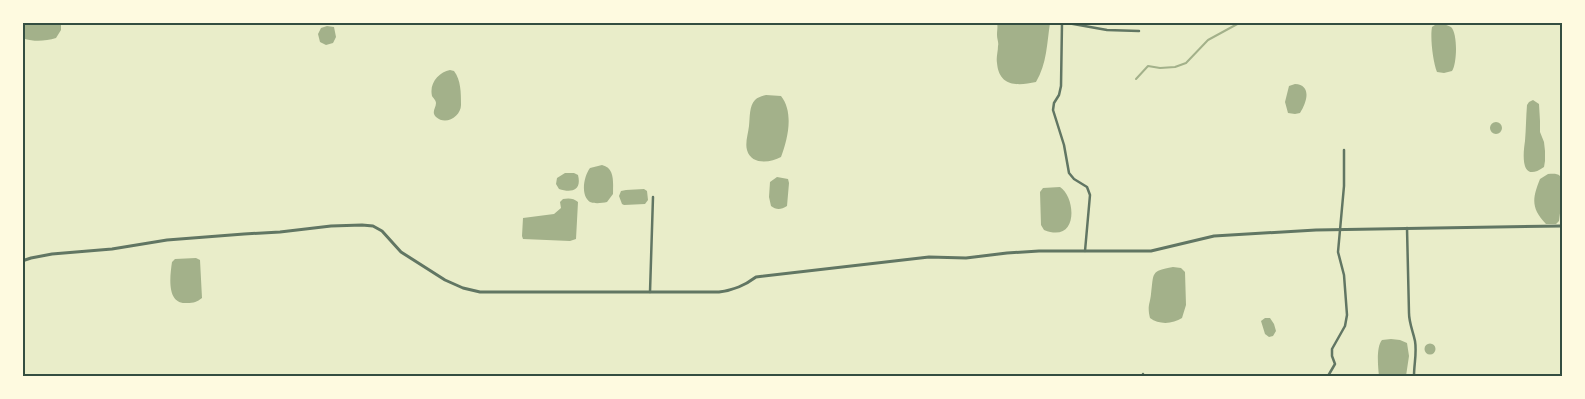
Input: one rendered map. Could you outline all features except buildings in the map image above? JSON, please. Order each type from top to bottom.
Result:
[{"type":"street","points":[[1085,251],[1089,189],[1074,179],[1069,173],[1064,145],[1053,110],[1054,103],[1060,95],[1061,86],[1062,23],[1107,30],[1139,31]]},
{"type":"street","points":[[1328,376],[1335,364],[1332,350],[1345,326],[1347,315],[1344,275],[1338,252],[1344,186],[1344,150]]},
{"type":"street","points":[[650,292],[653,197]]},
{"type":"street","points":[[22,261],[52,254],[112,249],[167,240],[362,225],[373,226],[382,231],[402,252],[445,280],[462,288],[480,292],[719,292],[744,286],[756,277],[928,257],[966,258],[1007,253],[1151,251],[1214,236],[1340,229],[1562,226]]},
{"type":"street","points":[[1407,228],[1408,314],[1416,347],[1414,376]]},
{"type":"shaded area","points":[[23,22],[61,23],[61,30],[56,38],[40,41],[29,40],[25,39],[23,34]]},
{"type":"shaded area","points":[[997,23],[1050,23],[1044,60],[1036,82],[1016,84],[1005,81],[1001,77],[997,61]]},
{"type":"shaded area","points":[[1441,24],[1451,27],[1455,36],[1455,62],[1452,71],[1437,72],[1431,37],[1432,27]]},
{"type":"shaded area","points":[[327,26],[334,27],[336,37],[333,43],[326,45],[320,42],[318,34],[321,28]]},
{"type":"shaded area","points":[[450,70],[454,71],[458,78],[461,91],[461,105],[456,116],[448,120],[440,120],[434,112],[436,102],[431,91],[436,79],[442,73]]},
{"type":"shaded area","points":[[1295,84],[1304,87],[1306,99],[1300,113],[1295,114],[1288,113],[1285,102],[1289,86]]},
{"type":"shaded area","points":[[766,95],[781,96],[785,102],[789,118],[786,142],[781,157],[772,161],[761,161],[752,158],[747,150],[746,141],[752,105],[756,99]]},
{"type":"shaded area","points":[[1533,100],[1539,104],[1540,132],[1544,142],[1545,161],[1544,167],[1531,172],[1527,170],[1525,165],[1524,153],[1527,105]]},
{"type":"shaded area","points":[[1494,122],[1498,122],[1502,128],[1498,134],[1494,134],[1490,130],[1490,126]]},
{"type":"shaded area","points":[[602,165],[611,172],[613,194],[607,202],[592,203],[585,195],[586,176],[590,168]]},
{"type":"shaded area","points":[[565,173],[578,175],[578,185],[574,190],[559,189],[556,184],[557,178]]},
{"type":"shaded area","points":[[1548,174],[1557,174],[1561,179],[1562,190],[1559,221],[1556,224],[1546,224],[1535,208],[1534,203],[1535,192],[1540,179]]},
{"type":"shaded area","points":[[777,177],[788,179],[789,183],[787,206],[779,209],[771,206],[769,197],[770,182]]},
{"type":"shaded area","points":[[1060,187],[1069,200],[1071,218],[1069,225],[1064,231],[1055,233],[1044,230],[1041,225],[1040,192],[1043,188]]},
{"type":"shaded area","points":[[644,189],[647,191],[648,200],[645,204],[622,204],[619,196],[621,191]]},
{"type":"shaded area","points":[[563,199],[571,199],[578,202],[576,239],[570,241],[523,239],[523,218],[554,214],[561,208],[560,202]]},
{"type":"shaded area","points":[[196,258],[200,260],[202,298],[194,302],[180,302],[172,295],[170,282],[172,262],[175,259]]},
{"type":"shaded area","points":[[1173,267],[1181,268],[1185,272],[1186,305],[1182,318],[1162,323],[1150,318],[1149,305],[1153,277],[1160,270]]},
{"type":"shaded area","points":[[1265,318],[1270,318],[1274,324],[1276,331],[1273,336],[1269,337],[1265,334],[1261,321]]},
{"type":"shaded area","points":[[1391,339],[1407,343],[1409,356],[1406,376],[1379,376],[1378,357],[1380,343],[1382,340]]},
{"type":"shaded area","points":[[1430,343],[1436,349],[1430,355],[1424,349]]},
{"type":"waterway","points":[[1136,79],[1148,66],[1160,68],[1175,67],[1186,63],[1208,40],[1241,22]]}]
